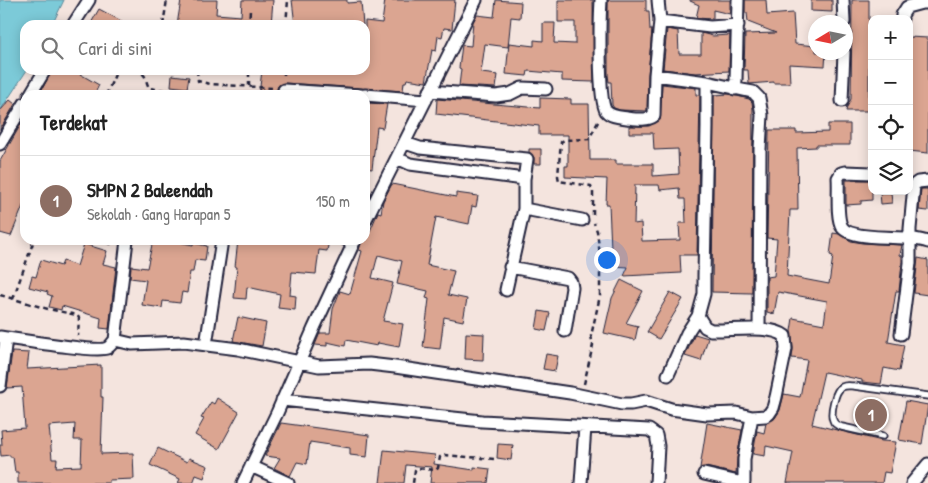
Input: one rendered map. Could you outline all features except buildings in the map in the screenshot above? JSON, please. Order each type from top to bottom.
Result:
[{"type":"street","points":[[76,20],[89,0]]},
{"type":"street","points":[[370,211],[476,0]]},
{"type":"street","points":[[601,0],[600,42],[604,108],[611,115],[629,118],[651,118],[655,114],[655,75],[660,21],[658,0]]},
{"type":"street","points":[[735,89],[738,0]]},
{"type":"street","points":[[843,0],[844,15]]},
{"type":"street","points":[[902,15],[907,6],[928,3]]},
{"type":"street","points":[[660,21],[710,26],[738,25]]},
{"type":"street","points":[[842,101],[844,60]]},
{"type":"street","points":[[33,90],[42,75]]},
{"type":"street","points":[[655,75],[707,82],[753,92],[761,103],[760,329]]},
{"type":"street","points":[[668,375],[687,333],[698,316],[704,294],[708,127],[707,82]]},
{"type":"street","points":[[370,95],[496,96],[510,94],[522,88],[546,90]]},
{"type":"street","points":[[0,144],[20,111]]},
{"type":"street","points":[[405,142],[420,148],[526,160],[524,210],[506,290]]},
{"type":"street","points":[[397,158],[410,164],[524,179]]},
{"type":"street","points":[[868,173],[845,172],[841,173],[838,178],[841,227],[847,232],[858,234],[910,238],[928,242]]},
{"type":"street","points":[[901,334],[910,263],[911,212],[914,185],[918,182],[928,181]]},
{"type":"street","points":[[524,210],[582,220]]},
{"type":"street","points":[[0,386],[3,337],[77,348],[106,349],[115,340],[127,245]]},
{"type":"street","points":[[206,345],[221,245]]},
{"type":"street","points":[[243,483],[353,245]]},
{"type":"street","points":[[510,267],[568,278],[572,288],[565,330]]},
{"type":"street","points":[[115,340],[132,344],[184,342],[238,350],[319,366],[370,364],[395,367],[581,395],[622,404],[646,401],[671,409],[707,414],[736,413],[752,417],[769,414],[773,408],[786,349],[785,336],[760,329],[710,330],[705,327],[698,316]]},
{"type":"street","points":[[282,400],[400,411],[456,419],[649,430],[656,435],[658,446],[656,483]]},
{"type":"street","points":[[704,474],[744,483],[744,459],[752,417]]},
{"type":"street","points":[[581,483],[585,427]]},
{"type":"street","points":[[912,483],[928,464]]},
{"type":"street","points":[[251,466],[288,483]]},
{"type":"lane","points":[[883,436],[836,425],[832,416],[836,395],[841,387],[854,386],[928,396]]},
{"type":"path","points":[[164,20],[167,0]]},
{"type":"path","points":[[286,20],[288,0]]},
{"type":"path","points":[[249,20],[250,10]]},
{"type":"path","points":[[108,90],[115,75]]},
{"type":"path","points":[[145,75],[149,88],[164,90]]},
{"type":"path","points":[[197,75],[198,81],[210,84],[284,90]]},
{"type":"path","points":[[248,86],[249,75]]},
{"type":"path","points":[[581,395],[593,345],[591,336],[600,296],[600,255],[597,231],[593,222],[593,191],[591,186],[559,181],[560,142],[564,140],[589,140],[604,108]]},
{"type":"path","points":[[12,299],[32,245]]},
{"type":"path","points":[[0,296],[77,315],[79,318],[77,348]]},
{"type":"path","points":[[413,483],[417,468],[436,470],[440,457],[443,455],[494,459]]},
{"type":"water","points":[[0,0],[64,0],[54,20],[20,20],[20,75],[24,75],[0,111]]},
{"type":"place","name":"SMPN 2 Baleendah","points":[[871,415]]}]
